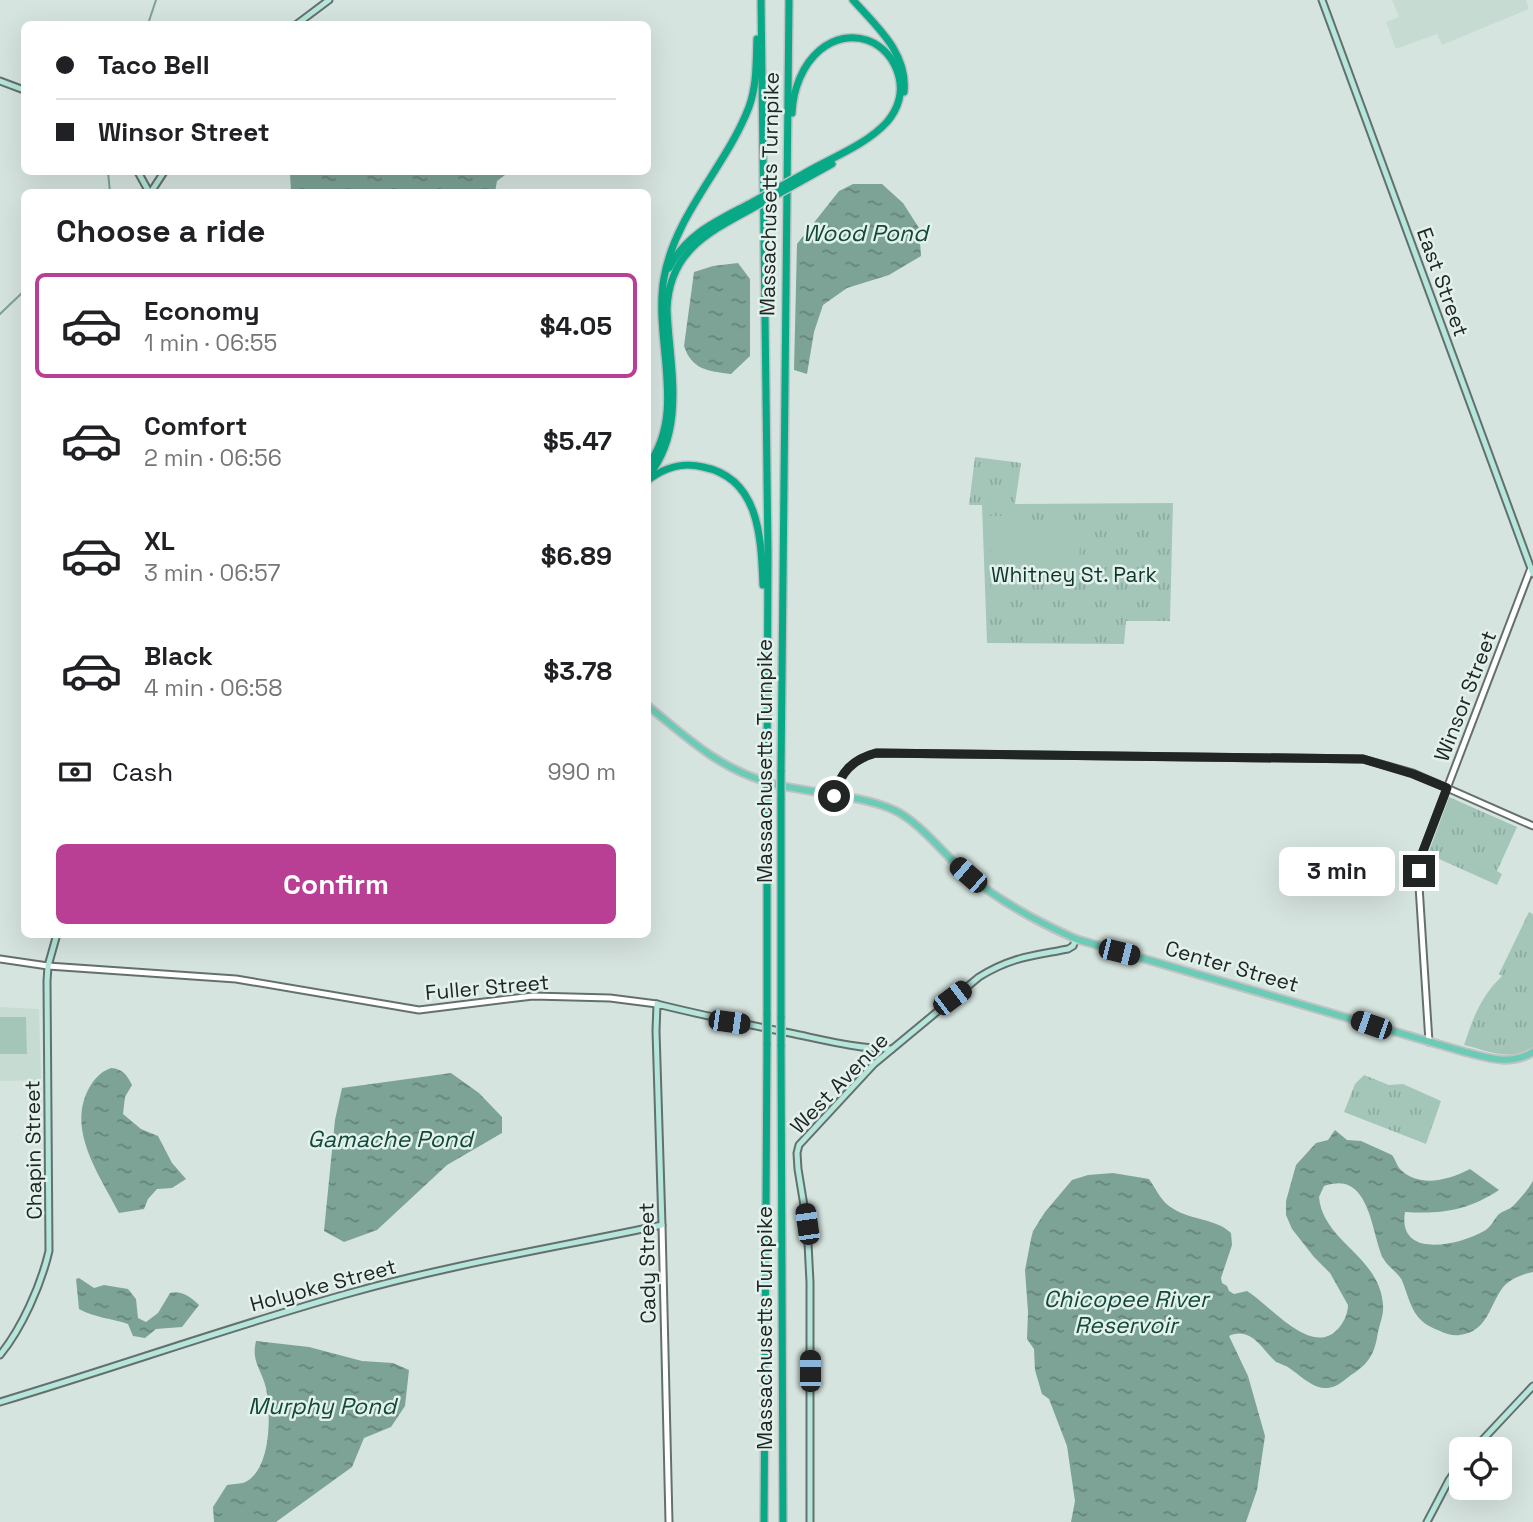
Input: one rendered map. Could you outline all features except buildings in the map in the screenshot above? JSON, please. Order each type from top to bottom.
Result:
[{"type":"highway","points":[[651,460],[662,441],[667,416],[662,310],[664,278],[672,248],[686,219],[740,126],[753,95],[760,0]]},
{"type":"highway","name":"Massachusetts Turnpike","points":[[760,0],[767,678],[764,1522]]},
{"type":"highway","name":"Massachusetts Turnpike","points":[[783,1522],[781,772],[789,0]]},
{"type":"highway","points":[[651,473],[664,452],[671,426],[667,309],[668,292],[676,268],[688,251],[706,235],[750,207],[876,137],[892,122],[902,104],[905,84],[898,55],[888,38],[853,0]]},
{"type":"highway","points":[[788,162],[794,99],[800,78],[809,62],[820,49],[841,39],[856,38],[878,44],[894,60],[900,79],[900,96],[893,114],[877,132],[805,176]]},
{"type":"highway","points":[[662,310],[667,276],[681,249],[701,230],[750,207]]},
{"type":"highway","points":[[651,477],[679,465],[700,466],[732,479],[748,499],[755,514],[760,540],[767,678]]},
{"type":"main road","points":[[300,21],[329,0]]},
{"type":"main road","name":"East Street","points":[[1322,0],[1532,571]]},
{"type":"main road","points":[[0,81],[21,89]]},
{"type":"main road","name":"Center Street","points":[[651,708],[707,754],[737,771],[776,785],[874,804],[897,812],[985,889],[1076,939],[1429,1042],[1501,1060],[1524,1058],[1533,1054]]},
{"type":"main road","name":"Chapin Street","points":[[0,1355],[18,1330],[46,1264],[50,1240],[48,966],[56,938]]},
{"type":"main road","name":"West Avenue","points":[[810,1522],[810,1261],[797,1153],[803,1139],[892,1049],[952,998],[994,968],[1021,956],[1068,949],[1076,939]]},
{"type":"main road","name":"Fuller Street","points":[[657,1004],[729,1022],[839,1044],[892,1049]]},
{"type":"main road","name":"Cady Street","points":[[657,1004],[662,1225]]},
{"type":"main road","name":"Holyoke Street","points":[[0,1402],[229,1328],[350,1293],[440,1270],[662,1225]]},
{"type":"main road","points":[[1485,1437],[1533,1386]]},
{"type":"main road","points":[[1427,1522],[1449,1480]]},
{"type":"street","name":"Winsor Street","points":[[1429,1042],[1420,859],[1532,571]]},
{"type":"street","points":[[834,796],[839,779],[854,762],[869,755],[886,752],[1363,759],[1404,770],[1533,826]]},
{"type":"street","name":"Fuller Street","points":[[0,960],[48,966],[233,978],[419,1010],[533,996],[610,998],[657,1004]]},
{"type":"street","name":"Cady Street","points":[[662,1225],[669,1522]]},
{"type":"shaded area","points":[[1392,0],[1526,0],[1529,9],[1442,45],[1437,34],[1396,49],[1386,22],[1399,17]]},
{"type":"shaded area","points":[[0,1007],[39,1009],[41,1080],[0,1081]]},
{"type":"green space","name":"Whitney St. Park","points":[[975,457],[1021,463],[1015,504],[1173,503],[1170,621],[1126,621],[1124,644],[987,643],[982,505],[969,505]]},
{"type":"green space","points":[[990,516],[1031,516],[1031,528],[1080,529],[1079,583],[1045,577],[1034,568],[1023,552],[1015,555],[1023,559],[1031,577],[1030,594],[991,593]]},
{"type":"green space","points":[[1449,797],[1517,827],[1497,871],[1502,874],[1497,885],[1428,854]]},
{"type":"green space","points":[[1529,912],[1533,914],[1533,1047],[1507,1055],[1464,1045],[1478,1008],[1488,991],[1502,976],[1499,974]]},
{"type":"green space","points":[[0,1017],[26,1017],[27,1054],[0,1054]]},
{"type":"green space","points":[[1364,1075],[1389,1085],[1403,1084],[1441,1101],[1426,1144],[1344,1112],[1355,1084]]},
{"type":"water","points":[[290,175],[505,175],[497,181],[496,189],[291,189]]},
{"type":"water","name":"Wood Pond","points":[[853,184],[882,184],[903,203],[919,228],[921,256],[889,275],[847,288],[823,305],[814,332],[807,374],[794,370],[797,244],[839,191]]},
{"type":"water","name":"Wood Pond","points":[[738,263],[750,279],[750,356],[731,374],[696,365],[684,346],[694,272]]},
{"type":"water","points":[[111,1068],[124,1073],[132,1085],[125,1097],[123,1114],[141,1129],[158,1136],[172,1163],[186,1179],[172,1188],[157,1189],[144,1209],[119,1213],[89,1154],[81,1122],[88,1090],[98,1076]]},
{"type":"water","name":"Gamache Pond","points":[[451,1073],[479,1093],[502,1117],[502,1133],[447,1165],[377,1230],[344,1242],[324,1231],[335,1120],[342,1088]]},
{"type":"water","name":"Chicopee River Reservoir","points":[[1335,1130],[1347,1140],[1361,1141],[1392,1155],[1401,1170],[1417,1179],[1444,1179],[1470,1169],[1499,1190],[1476,1203],[1454,1210],[1405,1212],[1405,1227],[1411,1237],[1420,1243],[1446,1244],[1484,1231],[1501,1212],[1515,1204],[1533,1181],[1533,1272],[1515,1278],[1504,1286],[1486,1318],[1476,1329],[1460,1335],[1442,1332],[1424,1323],[1415,1312],[1401,1279],[1383,1258],[1360,1194],[1351,1186],[1339,1183],[1324,1186],[1319,1197],[1330,1226],[1362,1261],[1380,1288],[1382,1315],[1375,1346],[1367,1362],[1338,1385],[1322,1388],[1276,1362],[1250,1337],[1244,1334],[1229,1336],[1248,1376],[1265,1436],[1257,1490],[1246,1522],[1071,1522],[1075,1501],[1067,1446],[1049,1399],[1042,1394],[1035,1370],[1034,1349],[1027,1339],[1025,1270],[1033,1231],[1045,1212],[1072,1180],[1088,1175],[1113,1173],[1149,1179],[1169,1206],[1217,1224],[1231,1233],[1232,1245],[1221,1278],[1229,1291],[1234,1294],[1247,1291],[1302,1333],[1326,1337],[1341,1325],[1348,1305],[1330,1273],[1292,1229],[1286,1215],[1286,1201],[1296,1165],[1316,1143],[1328,1140]]},
{"type":"water","points":[[79,1278],[94,1288],[104,1285],[128,1289],[136,1299],[138,1318],[146,1322],[158,1313],[170,1293],[186,1295],[199,1305],[182,1327],[156,1329],[145,1338],[133,1336],[128,1324],[79,1309],[76,1279]]},
{"type":"water","name":"Murphy Pond","points":[[256,1341],[309,1347],[362,1361],[393,1363],[409,1370],[405,1406],[391,1427],[364,1438],[352,1467],[276,1522],[214,1522],[213,1507],[227,1485],[243,1483],[253,1477],[264,1455],[269,1412],[266,1388],[256,1360]]},
{"type":"waterway","points":[[149,21],[156,0]]},
{"type":"waterway","points":[[108,175],[110,189]]},
{"type":"waterway","points":[[0,314],[21,294]]},
{"type":"route","points":[[834,796],[845,770],[854,762],[876,753],[1363,759],[1394,767],[1447,788],[1420,859],[1419,871]]}]
